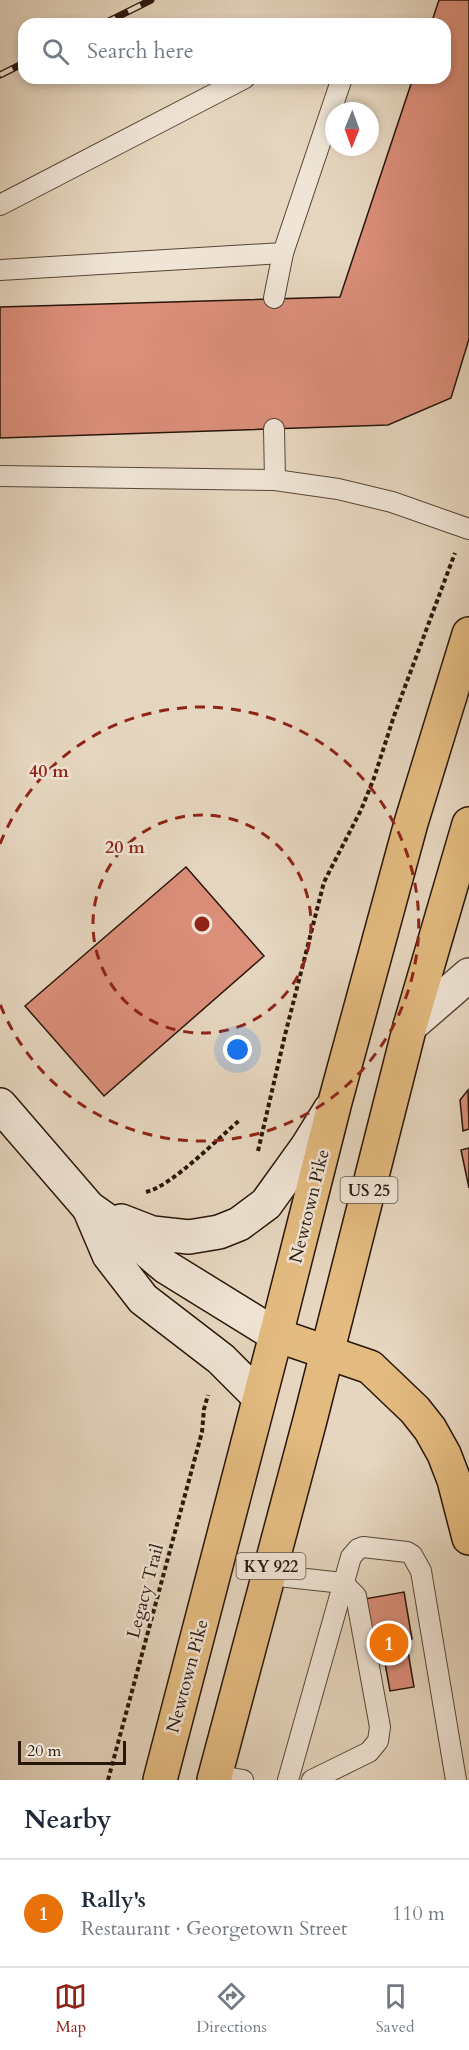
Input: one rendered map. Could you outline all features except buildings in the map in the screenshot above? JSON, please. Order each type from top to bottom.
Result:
[{"type":"main road","name":"Newtown Pike","points":[[160,1780],[335,1102],[411,823],[469,634]]},
{"type":"main road","name":"US 25","points":[[327,1353],[410,1026],[468,834]]},
{"type":"main road","points":[[410,1026],[469,975]]},
{"type":"main road","points":[[89,1208],[152,1233],[189,1237],[219,1232],[239,1224],[266,1204],[308,1147],[335,1102]]},
{"type":"main road","points":[[0,1105],[89,1208],[133,1239],[166,1267],[276,1335],[370,1367],[423,1419],[444,1454],[454,1480],[469,1538]]},
{"type":"main road","points":[[89,1208],[109,1255],[143,1299],[221,1359],[259,1397]]},
{"type":"main road","name":"KY 922","points":[[224,1778],[269,1575],[327,1353]]},
{"type":"lane","points":[[0,205],[232,84]]},
{"type":"lane","points":[[274,298],[284,253],[340,84]]},
{"type":"lane","points":[[0,270],[284,253]]},
{"type":"lane","points":[[274,429],[275,480]]},
{"type":"lane","points":[[0,476],[275,480],[338,489],[392,502],[467,529]]},
{"type":"lane","points":[[288,1780],[351,1557],[363,1547],[407,1552],[412,1555],[421,1571],[456,1780]]},
{"type":"lane","points":[[269,1575],[343,1583],[356,1596],[380,1728],[378,1741],[369,1752],[312,1780]]},
{"type":"path","points":[[257,1156],[324,882],[361,810],[374,778],[394,716],[467,529]]},
{"type":"path","points":[[144,1192],[155,1190],[170,1180],[240,1120]]},
{"type":"path","name":"Legacy Trail","points":[[108,1780],[202,1432],[207,1400]]},
{"type":"railway","points":[[115,18],[151,0]]},
{"type":"railway","points":[[0,75],[18,66]]},
{"type":"place","name":"Rally's","points":[[389,1643]]}]
